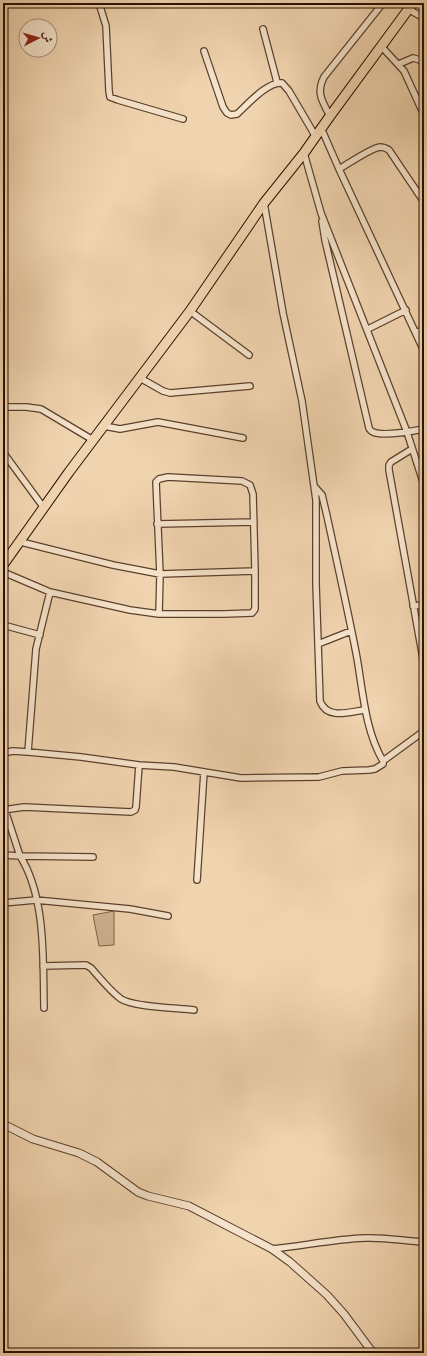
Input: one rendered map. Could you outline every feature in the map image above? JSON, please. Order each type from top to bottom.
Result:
[{"type":"main road","points":[[3,565],[93,440],[190,311],[264,203],[322,130],[330,116],[381,46],[408,5]]},
{"type":"street","points":[[99,3],[104,18],[106,31],[110,97],[183,119]]},
{"type":"street","points":[[330,116],[321,96],[320,87],[324,77],[383,3]]},
{"type":"street","points":[[408,5],[424,18]]},
{"type":"street","points":[[262,29],[277,82]]},
{"type":"street","points":[[381,46],[398,64],[408,78],[417,102],[424,115]]},
{"type":"street","points":[[204,51],[223,107],[227,113],[231,115],[237,114],[270,85],[277,82],[282,82],[289,91],[316,137]]},
{"type":"street","points":[[398,64],[413,58],[420,60],[424,64]]},
{"type":"street","points":[[322,130],[338,169],[406,310],[424,351]]},
{"type":"street","points":[[338,169],[374,149],[382,147],[386,148],[389,150],[424,202]]},
{"type":"street","points":[[304,153],[321,213],[368,329],[407,432],[424,485]]},
{"type":"street","points":[[264,203],[283,313],[302,401],[316,500],[315,524],[319,687],[322,706],[325,710],[334,713],[364,710]]},
{"type":"street","points":[[321,213],[325,240],[369,428],[373,432],[382,433],[407,432],[424,429]]},
{"type":"street","points":[[336,286],[342,282],[348,282]]},
{"type":"street","points":[[368,329],[406,310]]},
{"type":"street","points":[[190,311],[249,355]]},
{"type":"street","points":[[416,333],[424,329]]},
{"type":"street","points":[[140,378],[170,393],[250,386]]},
{"type":"street","points":[[3,408],[26,407],[41,409],[93,440]]},
{"type":"street","points":[[104,426],[120,428],[158,422],[243,438]]},
{"type":"street","points":[[412,449],[391,462],[389,465],[389,470],[424,664]]},
{"type":"street","points":[[3,452],[44,508]]},
{"type":"street","points":[[3,572],[50,592],[130,610],[159,614],[252,613],[255,609],[256,571],[253,494],[250,485],[242,481],[168,476],[159,479],[156,482],[160,574],[159,614]]},
{"type":"street","points":[[314,486],[322,495],[351,630],[364,710],[376,748],[382,761]]},
{"type":"street","points":[[315,524],[327,516]]},
{"type":"street","points":[[157,524],[254,522]]},
{"type":"street","points":[[20,542],[113,565],[160,574],[256,571]]},
{"type":"street","points":[[28,752],[34,665],[50,592]]},
{"type":"street","points":[[413,606],[424,605]]},
{"type":"street","points":[[3,625],[40,635]]},
{"type":"street","points":[[318,644],[351,630]]},
{"type":"street","points":[[3,753],[28,752],[81,757],[174,767],[241,778],[319,777],[342,771],[375,769],[383,764],[382,761],[424,731]]},
{"type":"street","points":[[44,1008],[41,926],[36,900],[28,870],[20,856],[4,810],[24,807],[131,812],[135,810],[136,807],[139,764]]},
{"type":"street","points":[[197,880],[204,772]]},
{"type":"street","points":[[3,856],[93,857]]},
{"type":"street","points":[[3,903],[36,900],[130,909],[168,916]]},
{"type":"street","points":[[43,966],[86,965],[91,968],[120,998],[128,1002],[194,1010]]},
{"type":"street","points":[[3,1124],[33,1139],[79,1153],[97,1162],[138,1192],[148,1196],[189,1206],[272,1249],[290,1262],[327,1295],[344,1314],[373,1353]]},
{"type":"street","points":[[272,1249],[364,1238],[424,1242]]},
{"type":"shaded area","points":[[114,911],[114,945],[99,946],[93,915]]}]
